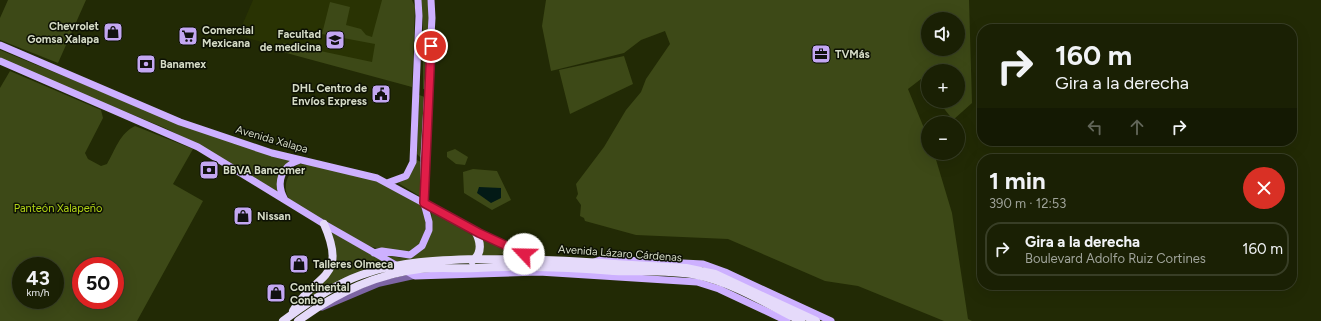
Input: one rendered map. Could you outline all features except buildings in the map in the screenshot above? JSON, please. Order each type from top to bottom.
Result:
[{"type":"highway","points":[[291,315],[299,302],[321,281],[330,267],[333,252],[332,244],[324,224]]},
{"type":"highway","points":[[461,269],[478,255],[481,244],[475,231]]},
{"type":"highway","name":"Avenida Lázaro Cárdenas","points":[[283,321],[308,303],[349,280],[396,265],[429,260],[534,258],[594,262],[614,268],[683,273],[708,278],[727,285],[801,321]]},
{"type":"highway","name":"Avenida Lázaro Cárdenas","points":[[298,321],[314,310],[366,283],[407,271],[429,268],[461,269],[537,266],[686,268],[715,274],[816,321]]},
{"type":"main road","points":[[388,183],[406,176],[412,167],[419,16],[418,0]]},
{"type":"main road","points":[[374,252],[382,251],[404,255],[417,252],[422,246],[429,230],[424,203],[424,157],[432,18],[431,0]]},
{"type":"main road","name":"Avenida Xalapa","points":[[0,45],[180,122],[259,149],[300,160],[363,173],[388,183],[475,231],[534,258]]},
{"type":"main road","points":[[0,61],[187,142],[224,162],[324,224],[415,276],[539,272],[697,282],[719,289],[783,320]]},
{"type":"main road","points":[[413,155],[418,159],[424,157]]},
{"type":"main road","points":[[285,200],[280,190],[282,173],[290,164],[300,160]]},
{"type":"main road","points":[[594,262],[603,259],[703,264],[786,299],[831,321]]},
{"type":"main road","points":[[778,296],[783,320]]},
{"type":"main road","points":[[783,320],[786,299]]},
{"type":"street","points":[[314,310],[331,305],[379,284],[415,276]]},
{"type":"shaded area","name":"Facultad de medicina","points":[[253,0],[409,0],[414,10],[412,87],[238,35]]},
{"type":"green space","points":[[8,0],[86,0],[58,63],[0,40],[0,18]]},
{"type":"green space","points":[[382,0],[412,0],[415,7],[412,87],[279,51],[283,43],[372,62],[375,44],[322,34],[330,2],[350,7],[346,25],[361,29],[366,35],[372,37]]},
{"type":"green space","points":[[420,0],[427,0],[430,13],[427,89],[423,89],[423,21]]},
{"type":"green space","points":[[546,0],[969,0],[972,103],[957,116],[950,116],[944,108],[965,108],[965,64],[921,64],[921,79],[908,89],[921,121],[921,160],[936,160],[952,213],[968,319],[972,321],[944,321],[858,286],[825,281],[728,239],[636,235],[585,221],[584,218],[580,216],[581,205],[576,198],[578,194],[576,184],[604,147],[626,110],[641,92],[646,79],[670,44],[665,31],[641,40],[624,53],[551,71],[542,26]]},
{"type":"green space","points":[[0,50],[168,119],[291,160],[279,193],[204,148],[165,128],[0,60]]},
{"type":"green space","points":[[624,56],[633,84],[570,114],[559,70]]},
{"type":"green space","name":"Panteón Xalapeño","points":[[10,71],[101,110],[103,118],[85,153],[88,159],[101,166],[107,164],[122,137],[135,126],[193,149],[173,184],[203,201],[137,321],[0,321],[0,88]]},
{"type":"green space","points":[[419,95],[425,97],[422,156],[420,157],[417,154]]},
{"type":"green space","points":[[455,149],[468,157],[465,165],[456,164],[447,157],[447,152]]},
{"type":"green space","points":[[415,159],[421,162],[421,197],[398,183],[405,180]]},
{"type":"green space","points":[[299,164],[328,167],[382,181],[423,204],[426,225],[420,244],[411,251],[401,254],[364,245],[291,202],[286,192],[286,182],[288,177]]},
{"type":"green space","points":[[473,169],[497,171],[511,200],[492,210],[464,193],[463,172]]},
{"type":"green space","points":[[431,209],[475,237],[478,246],[473,259],[401,264],[380,253],[401,258],[413,256],[432,222]]},
{"type":"green space","points":[[331,231],[386,263],[346,278],[308,298],[327,277],[335,250]]},
{"type":"green space","points":[[483,237],[512,253],[481,257]]},
{"type":"water","points":[[479,187],[501,188],[501,198],[491,203],[477,193]]},
{"type":"place","name":"Chevrolet Gomsa Xalapa","points":[[113,32]]},
{"type":"place","name":"Comercial Mexicana","points":[[188,36]]},
{"type":"place","name":"Facultad de medicina","points":[[335,40]]},
{"type":"place","name":"TVMás","points":[[821,54]]},
{"type":"place","name":"Banamex","points":[[146,64]]},
{"type":"place","name":"DHL Centro de Envíos Express","points":[[381,94]]},
{"type":"place","name":"BBVA Bancomer","points":[[209,170]]},
{"type":"place","name":"Nissan","points":[[243,216]]},
{"type":"place","name":"Talleres Olmeca","points":[[299,264]]},
{"type":"place","name":"Continental Conbe","points":[[276,293]]},
{"type":"route","points":[[431,46],[424,157],[424,203],[479,233],[524,254]]}]
